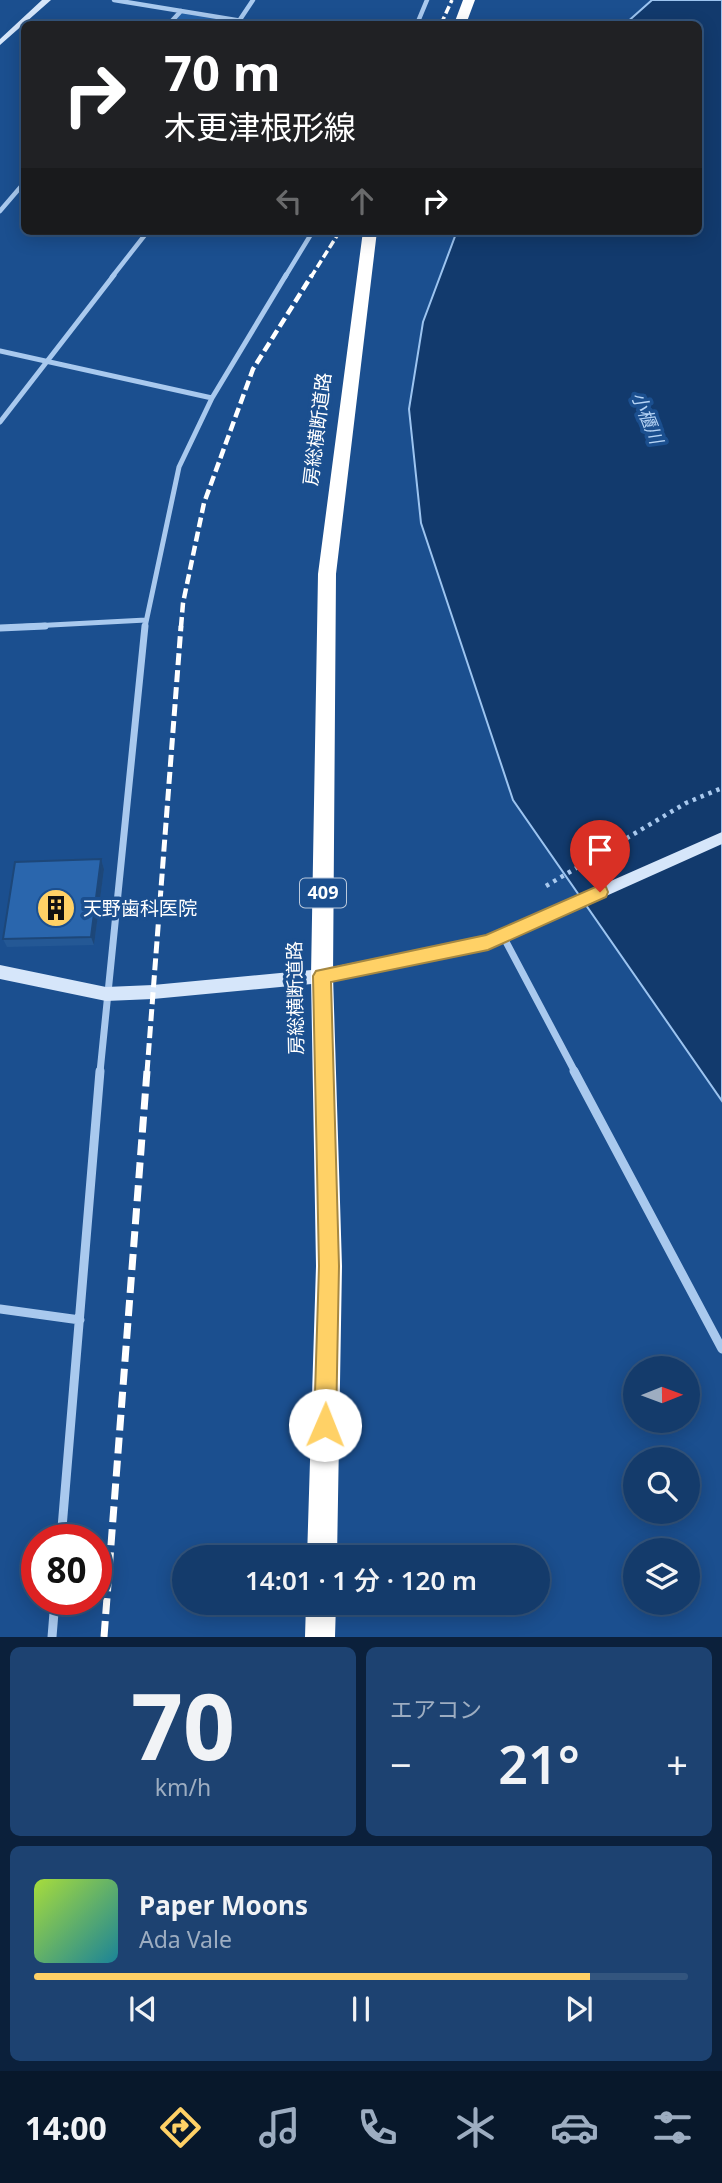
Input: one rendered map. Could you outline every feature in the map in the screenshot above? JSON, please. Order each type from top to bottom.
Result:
[{"type":"highway","points":[[461,21],[469,0]]},
{"type":"highway","name":"房総横断道路","points":[[322,1545],[329,1266],[322,976],[327,574],[369,235]]},
{"type":"highway","points":[[320,1637],[321,1615]]},
{"type":"street","points":[[24,21],[47,0]]},
{"type":"street","points":[[114,0],[239,21],[254,0]]},
{"type":"street","points":[[418,21],[427,0]]},
{"type":"street","points":[[172,21],[181,11]]},
{"type":"street","points":[[0,43],[21,24]]},
{"type":"street","points":[[0,211],[21,187]]},
{"type":"street","points":[[0,422],[145,235]]},
{"type":"street","points":[[62,1524],[106,994],[146,620],[179,467],[212,398],[311,235]]},
{"type":"street","points":[[0,351],[212,398]]},
{"type":"street","points":[[0,628],[146,620]]},
{"type":"street","points":[[0,972],[106,994],[322,976],[488,942],[722,838]]},
{"type":"street","points":[[503,936],[722,1349]]},
{"type":"street","points":[[0,1309],[80,1320]]},
{"type":"street","points":[[52,1637],[54,1615]]},
{"type":"path","points":[[540,889],[686,803],[722,788]]},
{"type":"shaded area","points":[[181,11],[242,21],[172,21]]},
{"type":"water","name":"小櫃川","points":[[652,0],[722,0],[722,1101],[513,800],[421,523],[409,409],[423,322],[456,235],[702,235],[702,21],[628,21]]},
{"type":"building","name":"天野歯科医院","points":[[101,859],[91,937],[3,939],[15,862]]},
{"type":"railway","points":[[442,21],[452,0]]},
{"type":"railway","points":[[311,277],[337,235]]},
{"type":"railway","points":[[181,627],[183,603],[204,503],[253,369],[312,275]]},
{"type":"railway","points":[[147,1072],[181,626]]},
{"type":"railway","points":[[104,1637],[147,1071]]},
{"type":"place","name":"天野歯科医院","points":[[56,908]]},
{"type":"route","points":[[325,1425],[329,1266],[322,976],[488,942],[600,892]]}]
